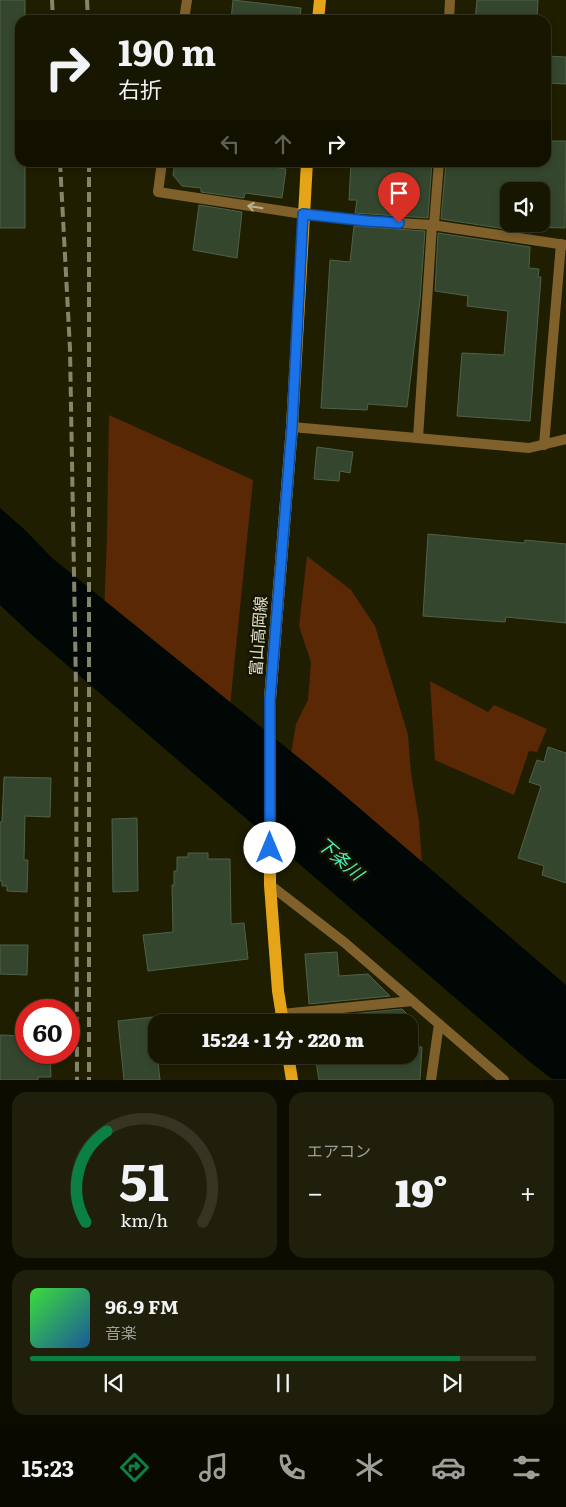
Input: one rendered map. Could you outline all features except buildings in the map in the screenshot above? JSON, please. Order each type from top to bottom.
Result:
[{"type":"main road","points":[[318,15],[320,0]]},
{"type":"main road","name":"富山高岡線","points":[[281,1014],[270,884],[270,722],[277,606],[292,427],[307,167]]},
{"type":"main road","points":[[289,1064],[292,1080]]},
{"type":"street","points":[[185,15],[187,0]]},
{"type":"street","points":[[449,15],[450,0]]},
{"type":"street","points":[[161,167],[158,192],[303,214],[367,221],[433,225],[564,244],[544,445]]},
{"type":"street","points":[[418,438],[439,167]]},
{"type":"street","points":[[292,427],[529,448],[566,439]]},
{"type":"street","points":[[270,884],[345,943],[504,1080]]},
{"type":"street","points":[[313,1014],[412,1001]]},
{"type":"street","points":[[431,1080],[438,1024]]},
{"type":"shaded area","points":[[109,415],[253,480],[228,726],[104,617]]},
{"type":"shaded area","points":[[307,556],[351,590],[375,626],[408,735],[411,773],[419,821],[422,864],[291,754],[296,724],[308,700],[311,662],[299,626]]},
{"type":"shaded area","points":[[430,681],[488,712],[494,705],[547,729],[537,752],[529,751],[514,795],[435,760]]},
{"type":"water","name":"下条川","points":[[0,508],[52,558],[330,783],[566,985],[566,1079],[552,1079],[530,1062],[32,635],[0,605]]},
{"type":"railway","points":[[52,0],[53,15]]},
{"type":"railway","points":[[87,0],[88,15]]},
{"type":"railway","points":[[60,167],[70,349],[76,687],[77,1080]]},
{"type":"railway","points":[[89,167],[89,1080]]},
{"type":"route","points":[[270,848],[270,699],[292,427],[303,214],[399,223]]}]
